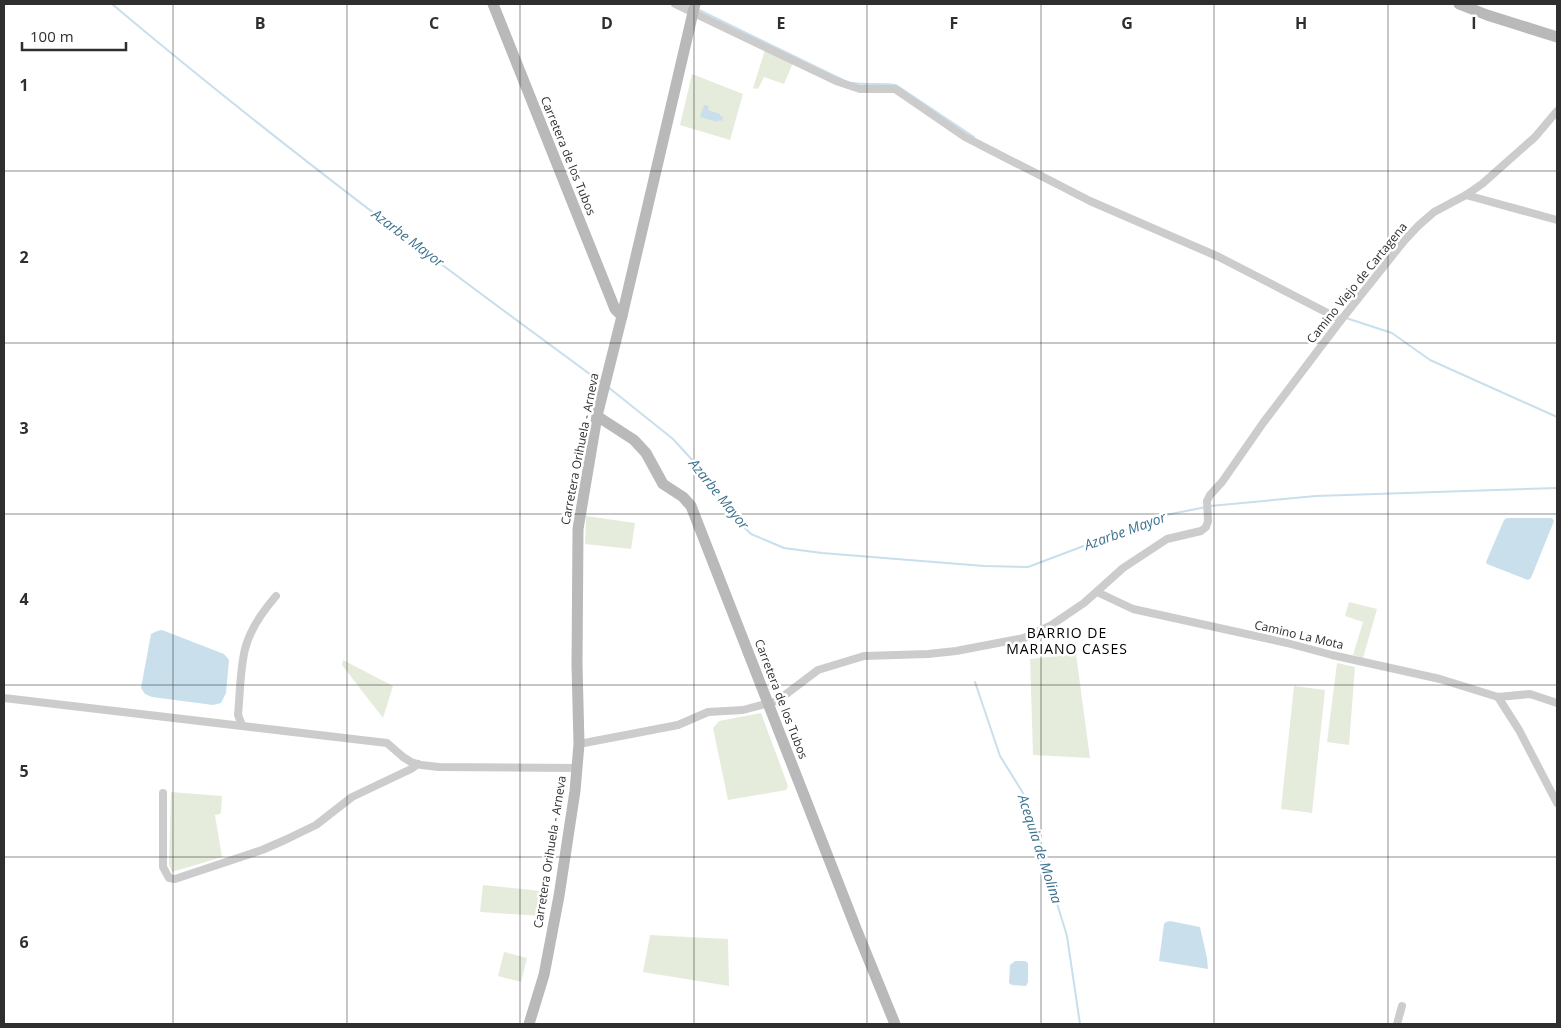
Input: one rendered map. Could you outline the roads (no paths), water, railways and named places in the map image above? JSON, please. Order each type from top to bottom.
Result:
[{"type":"main road","name":"Carretera de los Tubos","points":[[493,4],[615,309],[622,316]]},
{"type":"main road","points":[[1459,4],[1557,38]]},
{"type":"main road","name":"Carretera Orihuela - Arneva","points":[[528,1024],[544,975],[559,896],[576,768],[578,744],[578,529],[601,401],[694,8]]},
{"type":"main road","name":"Carretera de los Tubos","points":[[598,416],[634,440],[646,453],[663,484],[683,497],[691,506],[895,1024]]},
{"type":"street","points":[[675,4],[694,8],[836,81],[860,89],[895,89],[972,141],[1090,201],[1219,257],[1341,320]]},
{"type":"street","points":[[1540,32],[1557,43]]},
{"type":"street","name":"Camino Viejo de Cartagena","points":[[1097,592],[1123,568],[1160,544],[1175,536],[1202,531],[1206,527],[1208,521],[1207,501],[1263,423],[1390,257],[1418,226],[1434,212],[1482,184],[1522,149],[1557,111]]},
{"type":"street","points":[[1466,195],[1557,220]]},
{"type":"street","points":[[578,744],[678,725],[708,712],[743,710],[778,701],[818,670],[864,656],[956,651],[1024,638],[1050,626],[1097,592]]},
{"type":"street","name":"Camino La Mota","points":[[1097,592],[1133,609],[1440,679],[1498,697]]},
{"type":"street","points":[[242,725],[238,715],[245,649],[255,626],[276,596]]},
{"type":"street","points":[[1557,703],[1530,694],[1498,697],[1519,730],[1557,803]]},
{"type":"street","points":[[4,698],[387,743],[395,748],[403,757],[418,764],[438,767],[576,768]]},
{"type":"street","points":[[163,793],[163,867],[170,878],[175,879],[262,850],[316,825],[352,797],[411,770],[418,764]]},
{"type":"street","points":[[1397,1024],[1402,1006]]},
{"type":"water","points":[[704,105],[709,106],[708,110],[720,114],[723,117],[722,121],[719,120],[718,122],[700,117]]},
{"type":"water","points":[[1507,518],[1552,518],[1554,521],[1531,578],[1528,580],[1486,562],[1504,520]]},
{"type":"water","points":[[162,630],[224,654],[229,660],[226,693],[221,703],[213,705],[152,697],[145,694],[141,688],[151,634]]},
{"type":"water","points":[[1170,921],[1200,927],[1208,969],[1159,961],[1164,924]]},
{"type":"water","points":[[1015,961],[1025,961],[1028,963],[1028,982],[1026,986],[1009,983],[1010,965]]},
{"type":"waterway","name":"Azarbe Mayor","points":[[112,4],[354,198],[602,383]]},
{"type":"waterway","points":[[684,4],[690,7]]},
{"type":"waterway","points":[[699,10],[843,80]]},
{"type":"waterway","points":[[853,83],[896,85],[974,137]]},
{"type":"waterway","points":[[1346,318],[1392,333],[1430,360],[1557,417]]},
{"type":"waterway","name":"Azarbe Mayor","points":[[608,387],[673,439],[706,475],[730,513],[751,534],[784,548],[822,553],[984,566],[1028,567],[1166,515],[1206,507]]},
{"type":"waterway","name":"Azarbe Mayor","points":[[1210,506],[1316,496],[1557,488]]},
{"type":"waterway","name":"Acequia de Molina","points":[[975,682],[1000,756],[1023,793],[1067,936],[1080,1024]]},
{"type":"district","name":"BARRIO DE MARIANO CASES","points":[[1067,642]]}]
